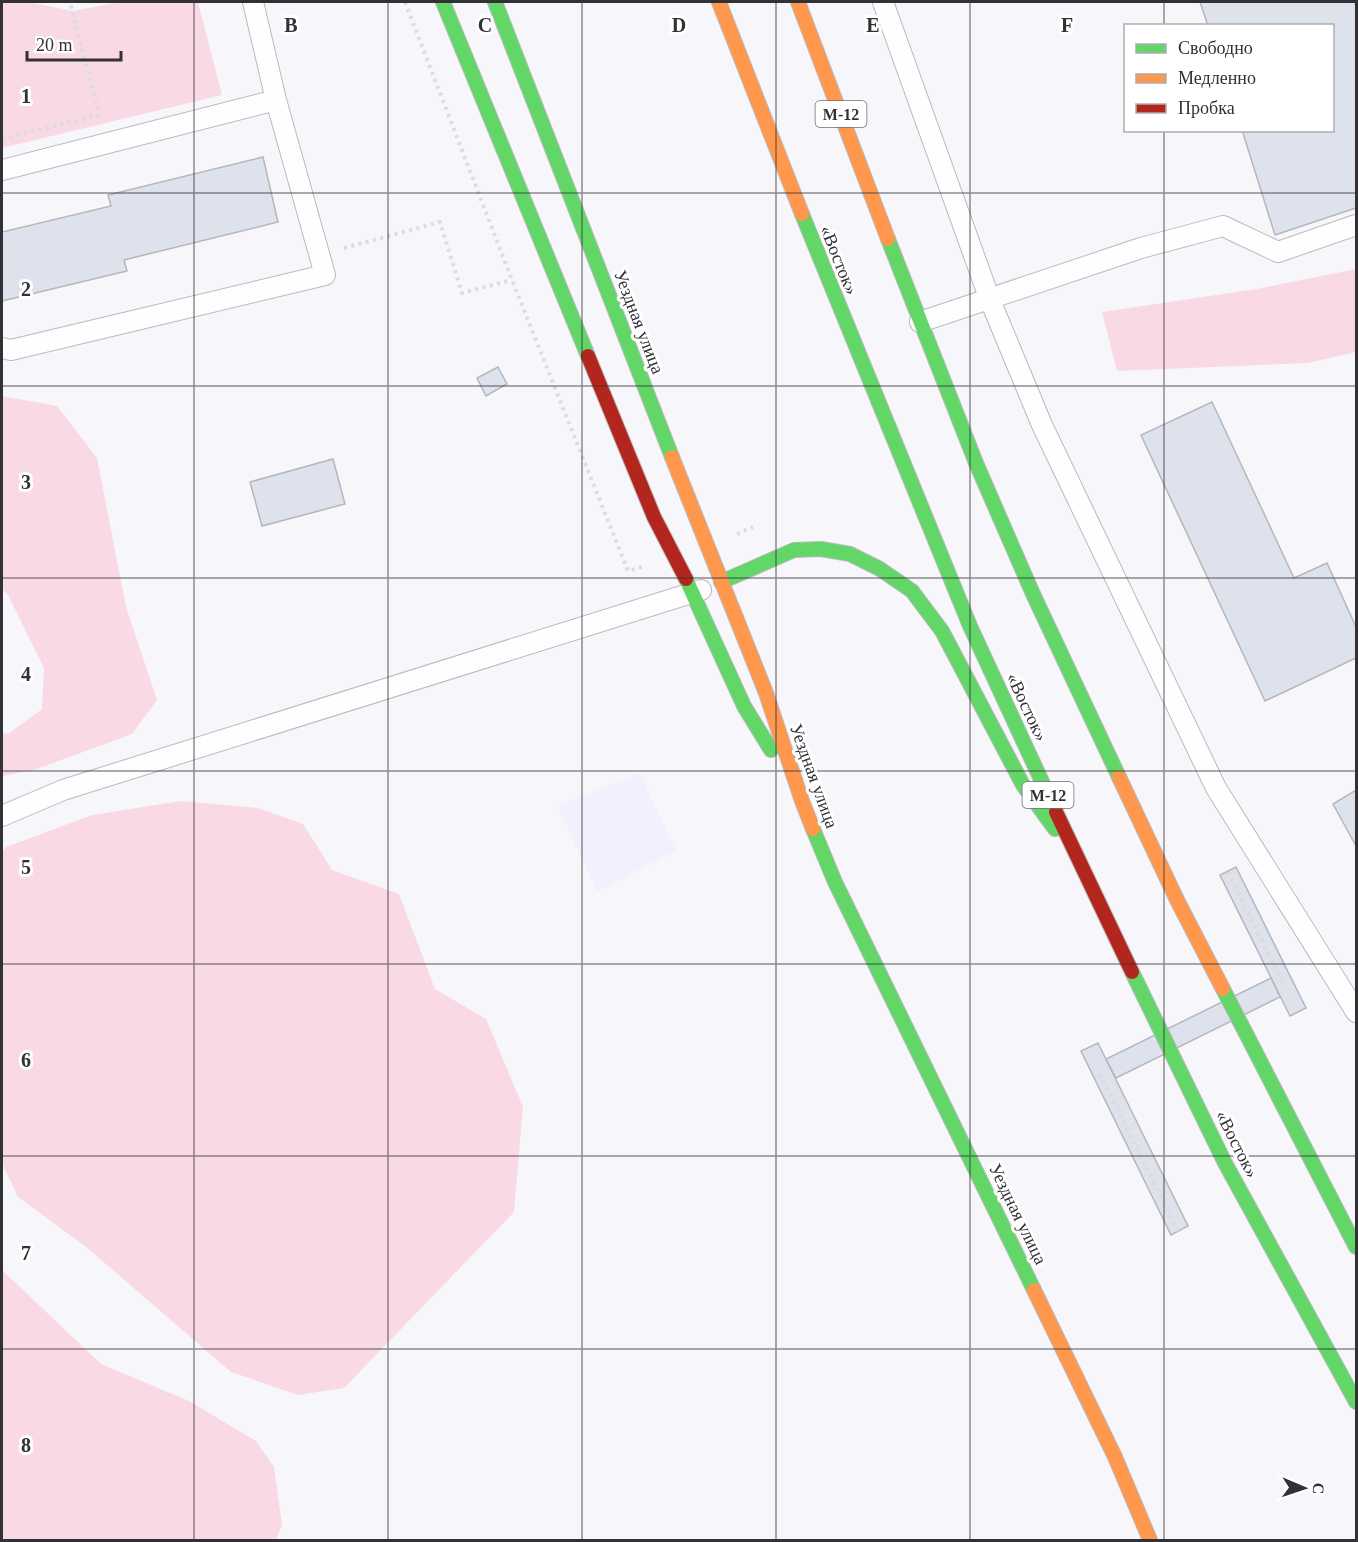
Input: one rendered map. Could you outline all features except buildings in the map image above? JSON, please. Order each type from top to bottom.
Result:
[{"type":"main road","points":[[442,2],[654,517],[693,593],[744,706],[801,801]]},
{"type":"main road","name":"Уездная улица","points":[[495,2],[766,693],[801,801],[836,882],[1115,1457],[1150,1540]]},
{"type":"main road","name":"«Восток»","points":[[719,2],[783,168],[970,626],[1082,868],[1225,1162],[1356,1402]]},
{"type":"main road","name":"М-12","points":[[798,2],[976,463],[1038,604],[1178,900],[1356,1247]]},
{"type":"main road","points":[[721,582],[794,550],[821,549],[850,554],[880,569],[912,591],[942,631],[1023,785],[1082,868]]},
{"type":"lane","points":[[2,348],[11,350],[325,275],[276,100],[253,2]]},
{"type":"lane","points":[[883,2],[990,300],[1042,425],[1215,788],[1356,1012]]},
{"type":"lane","points":[[2,170],[276,100]]},
{"type":"lane","points":[[920,322],[1141,249],[1223,226],[1278,252],[1356,225]]},
{"type":"lane","points":[[2,816],[63,790],[693,593],[721,582]]},
{"type":"path","points":[[2,139],[99,115],[70,2]]},
{"type":"path","points":[[1228,872],[1283,984]]},
{"type":"path","points":[[1100,1074],[1178,1231]]},
{"type":"shaded area","points":[[2,2],[28,2],[73,11],[120,2],[198,2],[222,95],[2,148]]},
{"type":"shaded area","points":[[1356,269],[1356,352],[1308,363],[1117,371],[1102,312],[1257,289]]},
{"type":"shaded area","points":[[2,396],[57,406],[97,458],[126,607],[157,700],[132,734],[34,770],[2,776],[2,733],[8,734],[42,709],[44,668],[8,595],[2,589]]},
{"type":"shaded area","points":[[640,773],[676,851],[597,891],[557,806]]},
{"type":"shaded area","points":[[181,801],[258,808],[303,824],[332,870],[399,894],[435,989],[486,1019],[523,1107],[514,1212],[344,1388],[298,1395],[231,1372],[85,1246],[18,1197],[2,1163],[2,852],[6,847],[92,815]]},
{"type":"shaded area","points":[[2,1270],[101,1364],[189,1401],[256,1441],[274,1467],[282,1525],[276,1540],[2,1540]]},
{"type":"traffic: fast","points":[[443,2],[588,356]]},
{"type":"traffic: fast","points":[[495,2],[672,457]]},
{"type":"traffic: fast","points":[[802,214],[970,626],[1056,812]]},
{"type":"traffic: fast","points":[[888,239],[976,463],[1033,594],[1119,777]]},
{"type":"traffic: fast","points":[[721,582],[794,550],[821,549],[850,554],[880,569],[912,591],[942,631],[1023,785],[1055,829]]},
{"type":"traffic: fast","points":[[686,579],[744,706],[771,750]]},
{"type":"traffic: fast","points":[[813,829],[835,882],[1034,1290]]},
{"type":"traffic: fast","points":[[1132,972],[1225,1163],[1356,1402]]},
{"type":"traffic: fast","points":[[1223,989],[1356,1247]]},
{"type":"traffic: slow","points":[[719,2],[802,214]]},
{"type":"traffic: slow","points":[[798,2],[888,239]]},
{"type":"traffic: slow","points":[[672,457],[766,693],[813,829]]},
{"type":"traffic: slow","points":[[1119,777],[1177,900],[1223,989]]},
{"type":"traffic: slow","points":[[1034,1290],[1115,1457],[1150,1540]]},
{"type":"traffic: jam","points":[[588,356],[654,517],[686,579]]},
{"type":"traffic: jam","points":[[1056,812],[1132,972]]}]
